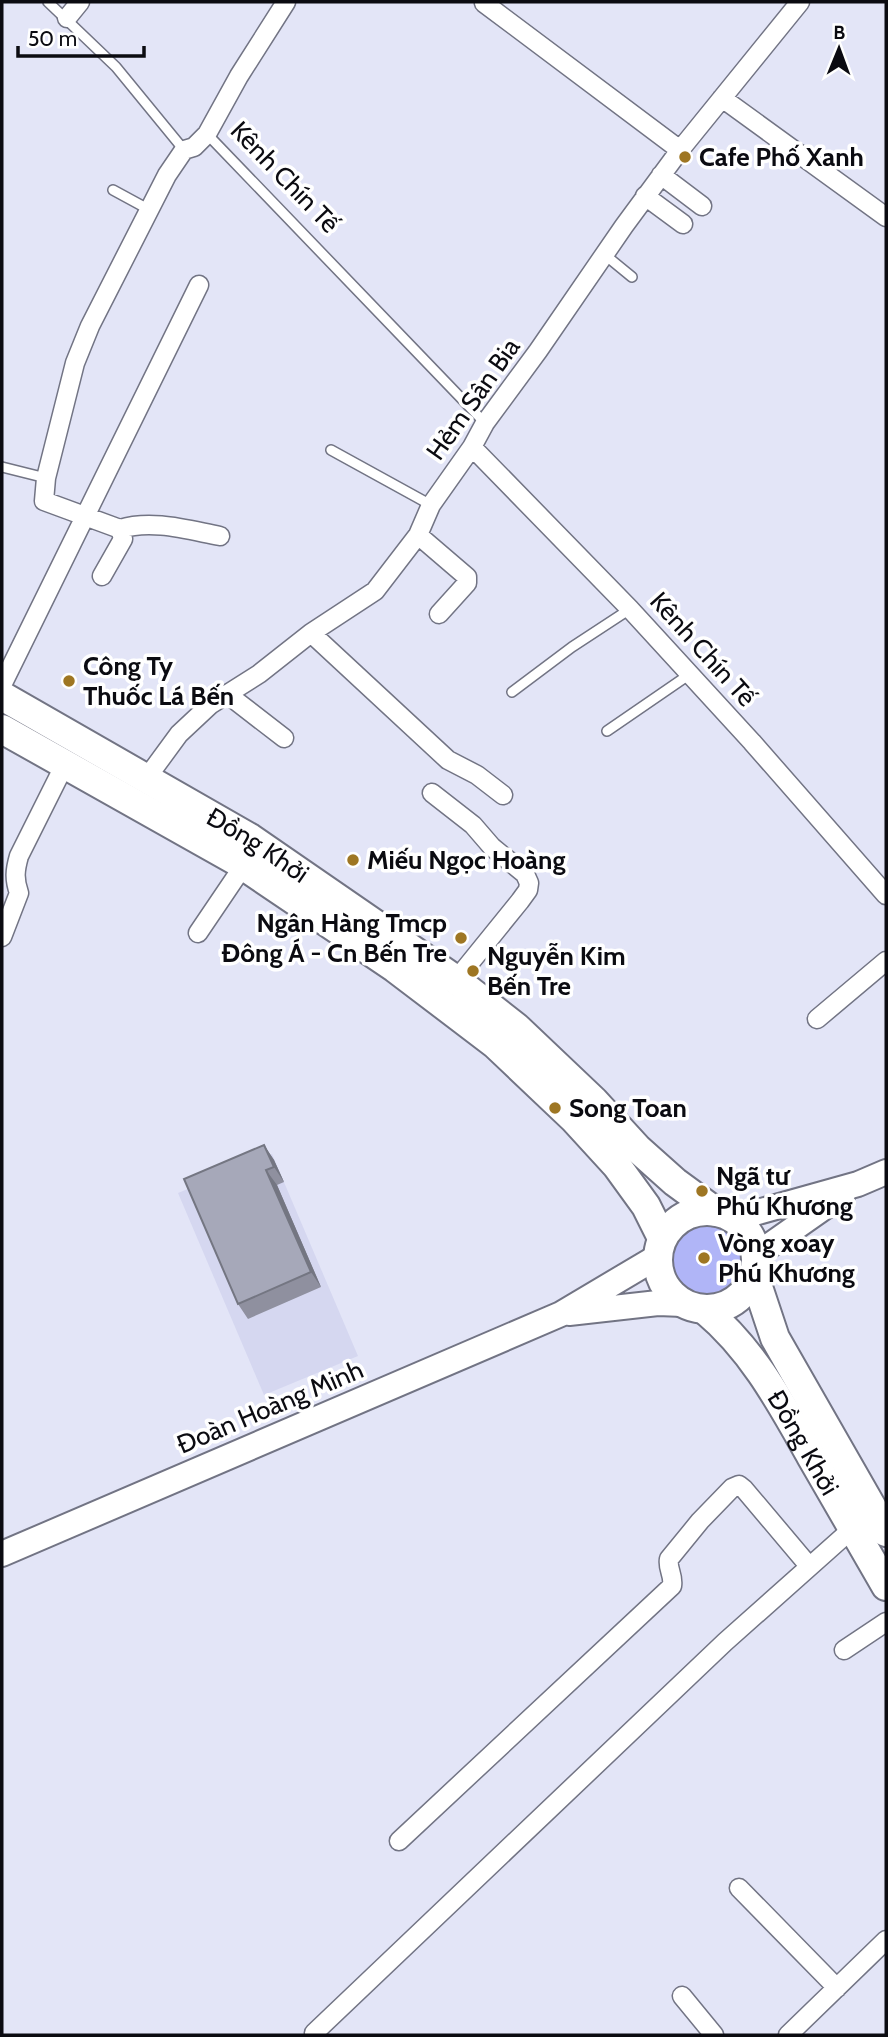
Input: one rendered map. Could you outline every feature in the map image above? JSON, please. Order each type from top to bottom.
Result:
[{"type":"main road","name":"Đồng Khởi","points":[[2,696],[146,779],[243,855],[638,1149],[675,1182],[725,1215]]},
{"type":"main road","name":"Đồng Khởi","points":[[2,729],[243,855],[456,980],[516,1027],[584,1110],[617,1166],[646,1206],[660,1247]]},
{"type":"main road","points":[[725,1215],[745,1228],[752,1241],[755,1265],[749,1287],[730,1304],[718,1308],[694,1307],[672,1296],[658,1271],[660,1247],[670,1227],[691,1213],[725,1215],[858,1184],[886,1172]]},
{"type":"main road","points":[[755,1265],[858,1184]]},
{"type":"main road","name":"Đoàn Hoàng Minh","points":[[2,1554],[561,1314],[660,1247]]},
{"type":"main road","name":"Đồng Khởi","points":[[755,1265],[775,1338],[886,1532]]},
{"type":"main road","name":"Đoàn Hoàng Minh","points":[[561,1314],[658,1303],[694,1307]]},
{"type":"main road","name":"Đồng Khởi","points":[[694,1307],[729,1329],[748,1352],[886,1586]]},
{"type":"street","points":[[220,536],[149,524],[120,529],[44,501],[46,478],[75,363],[148,209],[197,142],[286,2]]},
{"type":"street","name":"Hẻm Sân Bia","points":[[146,779],[192,720],[259,674],[311,633],[375,591],[418,535],[431,505],[472,447],[485,423],[645,197],[800,2]]},
{"type":"street","points":[[484,3],[680,150]]},
{"type":"street","points":[[722,98],[886,217]]},
{"type":"street","points":[[661,175],[702,206]]},
{"type":"street","points":[[645,197],[683,224]]},
{"type":"street","points":[[2,685],[200,285]]},
{"type":"street","name":"Kênh Chín Tế","points":[[472,447],[630,609],[886,895]]},
{"type":"street","points":[[102,576],[123,540],[120,529]]},
{"type":"street","points":[[418,535],[467,577],[467,583],[439,614]]},
{"type":"street","points":[[311,633],[448,760],[477,775],[503,795]]},
{"type":"street","points":[[228,694],[284,738]]},
{"type":"street","points":[[2,937],[19,893],[15,872],[19,856],[65,764]]},
{"type":"street","points":[[432,793],[473,825],[492,847],[525,874],[529,883],[528,890],[520,901],[456,980]]},
{"type":"street","points":[[198,933],[243,855]]},
{"type":"street","points":[[817,1020],[886,961]]},
{"type":"street","points":[[399,1841],[672,1586],[674,1578],[668,1566],[669,1559],[732,1488],[739,1485],[744,1489],[809,1566]]},
{"type":"street","points":[[314,2033],[725,1642],[852,1529]]},
{"type":"street","points":[[845,1650],[886,1622]]},
{"type":"street","points":[[739,1888],[837,1988]]},
{"type":"street","points":[[788,2035],[886,1940]]},
{"type":"street","points":[[682,1996],[714,2035]]},
{"type":"lane","name":"Kênh Chín Tế","points":[[48,2],[72,11],[116,67],[197,142],[485,423]]},
{"type":"lane","points":[[113,190],[148,209]]},
{"type":"lane","points":[[604,254],[632,277]]},
{"type":"lane","points":[[331,450],[431,505]]},
{"type":"lane","points":[[2,467],[46,478]]},
{"type":"lane","points":[[512,692],[572,647],[630,609]]},
{"type":"lane","points":[[607,732],[690,674]]},
{"type":"shaded area","points":[[272,1154],[358,1356],[264,1395],[178,1193]]},
{"type":"shaded area","points":[[706,1224],[727,1230],[737,1240],[743,1261],[737,1282],[727,1292],[706,1298],[685,1292],[675,1282],[669,1261],[675,1240],[685,1230]]},
{"type":"building","points":[[264,1145],[274,1167],[266,1170],[311,1272],[238,1304],[184,1179]]},
{"type":"place","name":"Cafe Phố Xanh","points":[[685,157]]},
{"type":"place","name":"Công Ty Thuốc Lá Bến","points":[[69,681]]},
{"type":"place","name":"Miếu Ngọc Hoàng","points":[[353,860]]},
{"type":"place","name":"Ngân Hàng Tmcp Đông Á - Cn Bến Tre","points":[[461,938]]},
{"type":"place","name":"Nguyễn Kim Bến Tre","points":[[473,971]]},
{"type":"place","name":"Song Toan","points":[[555,1108]]},
{"type":"place","name":"Ngã tư Phú Khương","points":[[702,1191]]},
{"type":"place","name":"Vòng xoay Phú Khương","points":[[704,1258]]}]
